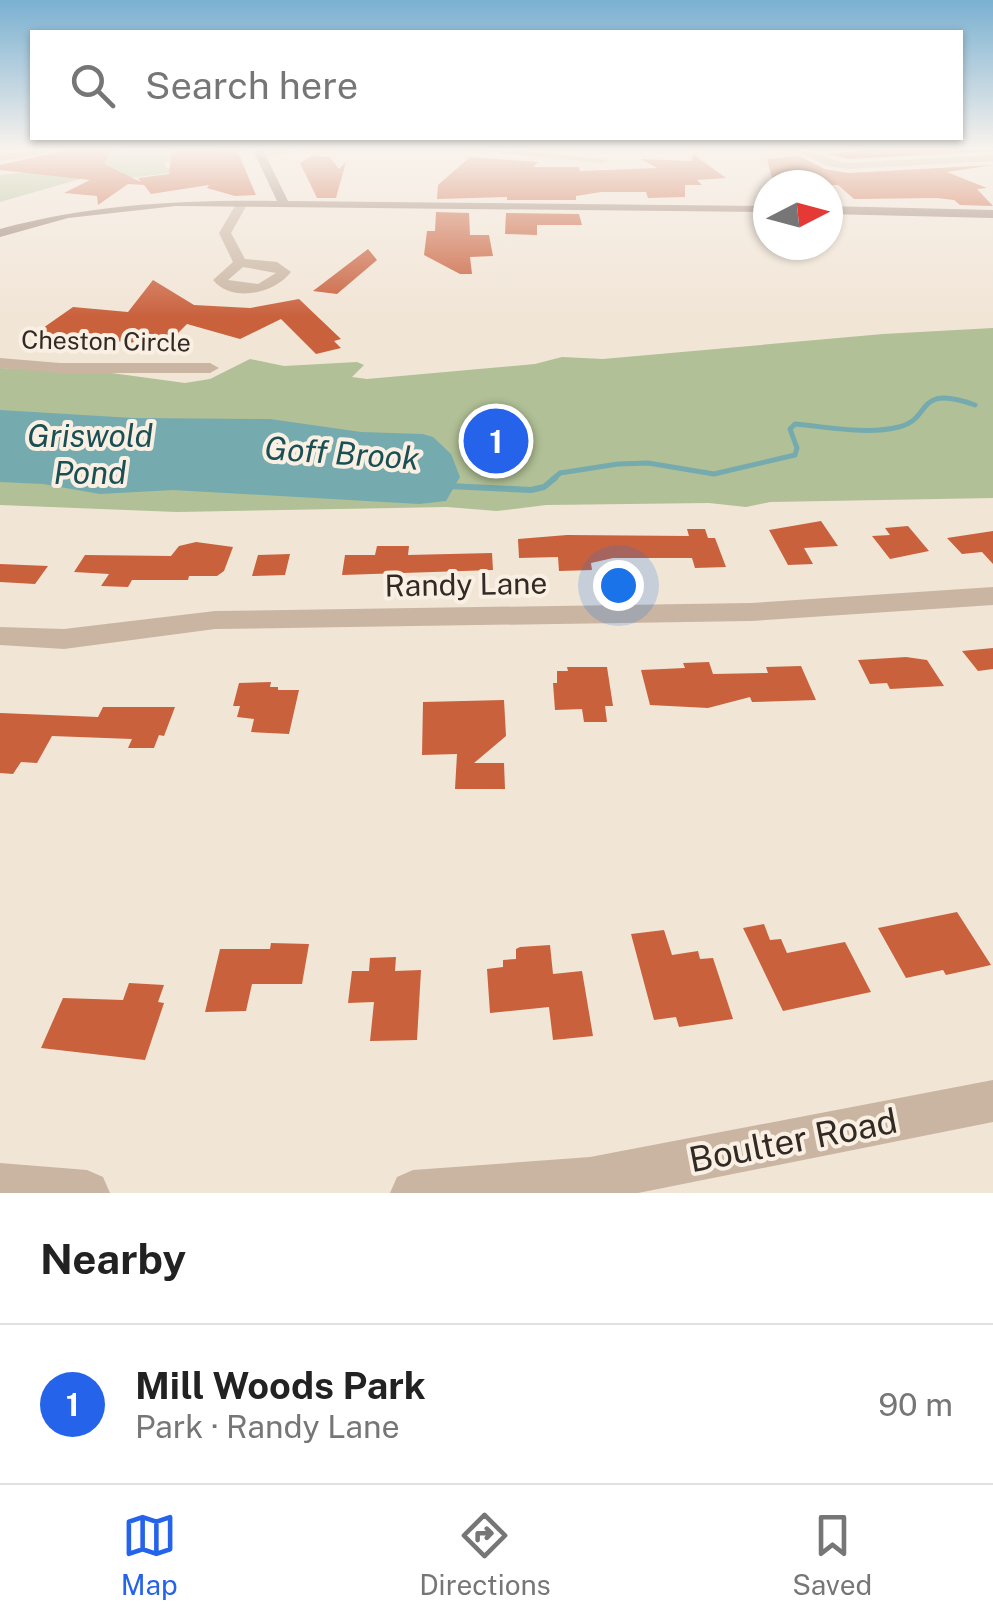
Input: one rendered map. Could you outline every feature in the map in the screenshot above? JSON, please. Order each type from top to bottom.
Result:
[{"type":"street","points":[[0,232],[52,218],[123,207],[162,206]]},
{"type":"street","points":[[240,263],[226,233],[241,206]]},
{"type":"street","points":[[446,206],[753,209]]},
{"type":"street","points":[[843,210],[993,214]]},
{"type":"street","name":"Cheston Circle","points":[[0,363],[60,368],[210,368]]},
{"type":"street","name":"Randy Lane","points":[[0,636],[64,640],[216,620],[750,612],[993,596]]},
{"type":"street","name":"Boulter Road","points":[[413,1193],[590,1180],[993,1101]]},
{"type":"street","points":[[0,1186],[88,1193]]},
{"type":"green space","points":[[993,328],[993,498],[770,502],[746,507],[709,503],[546,505],[497,511],[447,507],[177,512],[0,505],[0,368],[104,372],[185,383],[210,379],[250,359],[284,366],[357,362],[364,365],[352,377],[367,379],[535,364],[562,357],[603,359]]},
{"type":"water","name":"Griswold Pond","points":[[0,410],[133,418],[270,419],[361,432],[423,434],[433,437],[451,454],[460,477],[446,501],[419,504],[173,490],[100,494],[43,484],[0,482]]},
{"type":"building","points":[[436,212],[469,213],[470,235],[489,235],[493,256],[470,257],[472,274],[460,274],[424,255],[427,231],[435,231]]},
{"type":"building","points":[[506,213],[579,214],[582,225],[537,225],[537,235],[505,234]]},
{"type":"building","points":[[368,249],[377,260],[337,294],[313,291]]},
{"type":"building","points":[[153,280],[194,305],[250,308],[299,299],[341,339],[334,341],[341,348],[316,354],[281,319],[240,339],[187,324],[166,345],[33,335],[73,307],[128,312]]},
{"type":"building","points":[[821,521],[838,546],[804,548],[813,564],[788,565],[769,530]]},
{"type":"building","points":[[908,526],[929,551],[890,559],[872,536],[890,535],[885,528]]},
{"type":"building","points":[[687,529],[705,529],[708,538],[715,538],[726,567],[695,568],[692,558],[613,558],[591,563],[592,570],[559,571],[558,557],[519,558],[518,539],[567,535],[689,536]]},
{"type":"building","points":[[993,531],[993,564],[982,552],[962,554],[947,538]]},
{"type":"building","points":[[196,542],[233,547],[224,571],[217,576],[189,576],[188,580],[132,580],[128,587],[101,586],[109,574],[74,572],[85,555],[171,556],[179,546]]},
{"type":"building","points":[[377,546],[409,546],[408,555],[492,553],[493,570],[342,575],[345,555],[375,555]]},
{"type":"building","points":[[290,554],[285,575],[252,576],[258,555]]},
{"type":"building","points":[[0,564],[48,566],[35,584],[0,582]]},
{"type":"building","points":[[993,648],[993,669],[978,671],[962,651]]},
{"type":"building","points":[[858,660],[927,660],[944,686],[890,689],[887,683],[870,684]]},
{"type":"building","points":[[709,662],[713,674],[768,673],[766,667],[801,666],[816,700],[752,702],[750,697],[708,708],[650,705],[641,670],[685,668],[683,663]]},
{"type":"building","points":[[567,667],[607,667],[613,706],[605,706],[607,722],[584,722],[582,709],[555,710],[553,683],[557,683],[557,671],[568,671]]},
{"type":"building","points":[[271,682],[270,687],[278,690],[299,690],[289,734],[251,732],[254,719],[237,717],[240,706],[233,706],[239,683]]},
{"type":"building","points":[[504,700],[506,736],[474,763],[504,763],[505,789],[455,789],[457,754],[422,755],[423,702]]},
{"type":"building","points":[[103,707],[175,707],[164,736],[159,735],[154,748],[128,748],[132,739],[52,736],[37,763],[21,762],[13,774],[0,773],[0,713],[98,717]]},
{"type":"building","points":[[957,912],[991,965],[946,975],[943,970],[906,978],[878,928]]},
{"type":"building","points":[[764,924],[770,940],[781,939],[787,953],[845,942],[871,992],[783,1011],[743,928]]},
{"type":"building","points":[[664,930],[672,955],[698,951],[700,959],[713,958],[733,1019],[679,1027],[676,1017],[654,1020],[631,934]]},
{"type":"building","points":[[271,943],[309,944],[302,984],[252,984],[246,1011],[205,1012],[220,949],[270,949]]},
{"type":"building","points":[[550,945],[553,974],[582,971],[593,1036],[553,1040],[549,1007],[490,1013],[487,969],[503,967],[503,960],[516,959],[516,949],[520,947]]},
{"type":"building","points":[[396,957],[395,971],[421,970],[417,1040],[370,1041],[374,1002],[348,1003],[352,971],[369,971],[370,958]]},
{"type":"building","points":[[129,983],[164,985],[158,1002],[164,1003],[145,1060],[41,1048],[63,998],[123,1000]]},
{"type":"waterway","name":"Goff Brook","points":[[552,480],[560,473],[618,464],[648,463],[714,474],[795,455],[797,448],[790,429],[795,424],[847,430],[886,429],[910,423],[933,400],[956,399],[975,405]]},
{"type":"waterway","name":"Goff Brook","points":[[449,486],[531,490],[544,487],[555,478]]},
{"type":"place","name":"Mill Woods Park","points":[[496,441]]}]
